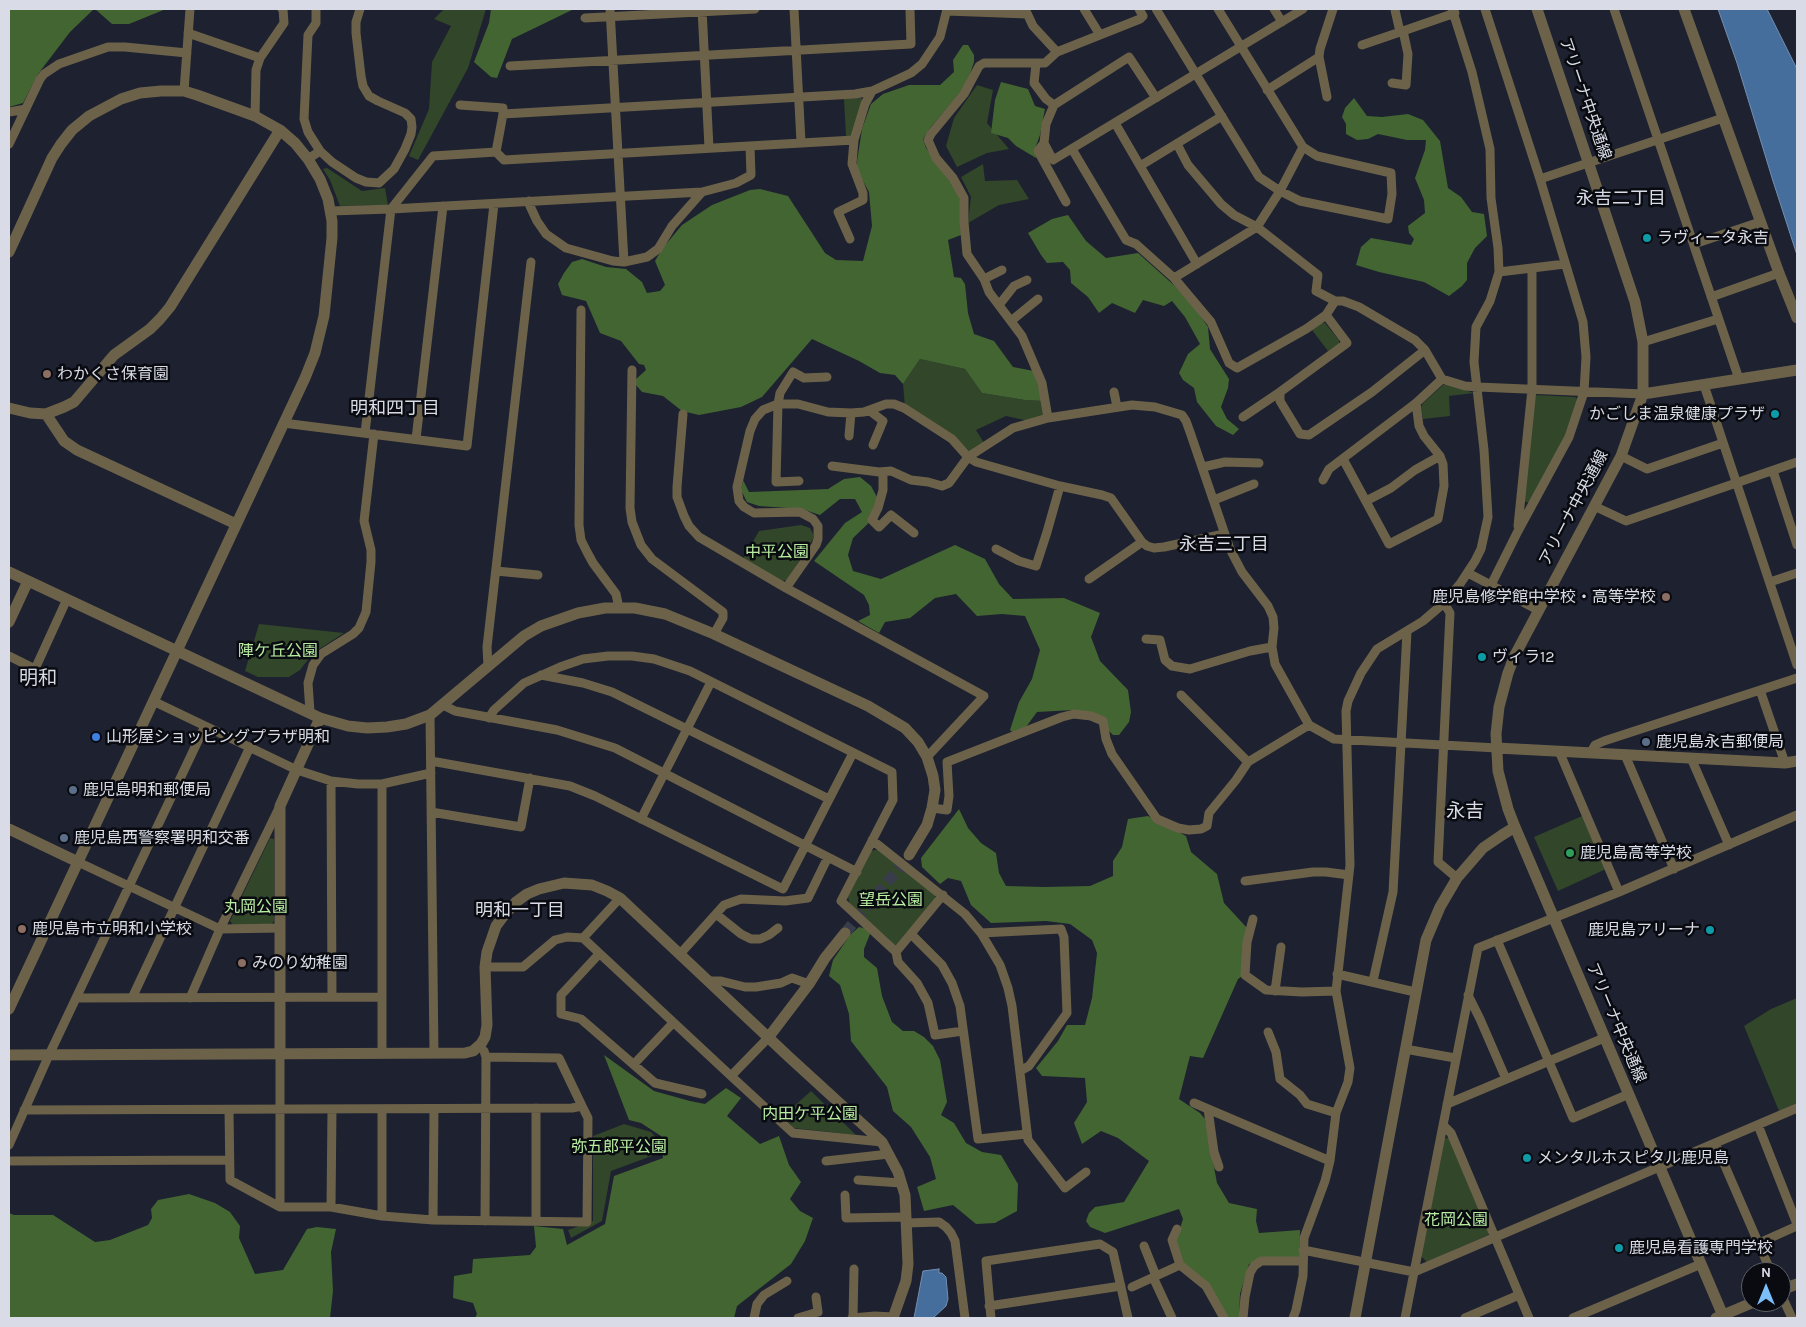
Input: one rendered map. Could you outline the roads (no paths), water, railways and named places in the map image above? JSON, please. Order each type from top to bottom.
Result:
[{"type":"street","points":[[184,91],[190,9]]},
{"type":"street","points":[[255,116],[256,70],[260,58],[284,23],[283,9]]},
{"type":"street","points":[[316,9],[316,23],[308,35],[304,119],[308,132],[320,151],[332,162],[356,178],[366,182],[379,183],[394,169],[406,149],[411,134],[411,119],[405,113],[378,102],[369,96],[363,86],[356,33],[356,22],[360,9]]},
{"type":"street","points":[[585,18],[610,13],[755,9]]},
{"type":"street","points":[[794,9],[801,142]]},
{"type":"street","points":[[510,66],[911,44],[910,9]]},
{"type":"street","points":[[1084,9],[1100,35]]},
{"type":"street","points":[[1048,418],[1042,383],[1022,336],[989,292],[984,279],[967,254],[964,198],[953,178],[936,158],[928,140],[964,94],[979,66],[984,63],[1045,63],[1057,52],[1140,20],[1143,16],[1138,9]]},
{"type":"street","points":[[1156,9],[1259,177],[1300,201],[1388,219],[1392,194],[1390,173],[1317,156],[1303,147],[1218,9]]},
{"type":"street","points":[[1274,9],[1282,22]]},
{"type":"street","points":[[1044,143],[1053,160],[1303,9]]},
{"type":"street","points":[[1327,97],[1320,49],[1333,9]]},
{"type":"street","points":[[1485,9],[1540,179],[1583,322],[1586,357],[1584,392],[1569,437],[1491,585]]},
{"type":"street","name":"アリーナ中央通線","points":[[1538,9],[1635,302],[1643,342],[1643,394],[1621,456],[1538,610],[1508,673],[1499,707],[1496,734],[1498,770],[1515,828],[1604,1038],[1630,1094],[1701,1264],[1721,1317]]},
{"type":"street","points":[[1614,9],[1739,379]]},
{"type":"street","points":[[1684,9],[1760,222],[1797,318]]},
{"type":"street","points":[[702,10],[709,148]]},
{"type":"street","points":[[502,114],[855,94],[872,91],[911,74],[922,64],[940,37],[947,10],[1026,11],[1033,26],[1057,52]]},
{"type":"street","points":[[1392,83],[1406,85],[1408,54],[1395,10]]},
{"type":"street","points":[[1293,1318],[1303,1276],[1303,1250],[1307,1228],[1325,1180],[1330,1161],[1336,1113],[1348,1082],[1350,1068],[1336,991],[1349,875],[1346,711],[1348,701],[1361,673],[1377,649],[1423,621],[1444,603],[1468,572],[1480,549],[1488,518],[1487,484],[1474,362],[1476,327],[1490,302],[1499,272],[1498,248],[1491,198],[1490,149],[1472,72],[1453,11],[1362,45]]},
{"type":"street","points":[[610,13],[624,262]]},
{"type":"street","points":[[188,33],[260,58]]},
{"type":"street","points":[[9,144],[40,79],[44,74],[60,64],[108,47],[187,53]]},
{"type":"street","points":[[1066,202],[1038,151],[1044,143],[1046,124],[1054,105],[1129,57],[1156,98]]},
{"type":"street","points":[[1267,90],[1320,57]]},
{"type":"street","points":[[1036,64],[1034,83],[1046,99],[1054,105]]},
{"type":"street","points":[[9,252],[60,144],[72,130],[89,116],[121,99],[140,93],[184,91],[255,116],[280,130],[295,142],[320,178],[331,211],[332,238],[324,316],[305,378],[9,1009]]},
{"type":"street","points":[[850,239],[838,212],[863,200],[863,192],[852,164],[854,140],[865,104],[872,91]]},
{"type":"street","points":[[460,105],[503,108],[496,152]]},
{"type":"street","points":[[9,112],[26,109]]},
{"type":"street","points":[[1140,166],[1222,116]]},
{"type":"street","points":[[1540,179],[1723,118]]},
{"type":"street","points":[[1115,123],[1198,264]]},
{"type":"street","points":[[9,408],[30,413],[46,414],[64,408],[74,402],[114,355],[150,329],[170,307],[280,130]]},
{"type":"street","points":[[365,433],[391,209],[433,156],[496,152],[504,160],[854,140]]},
{"type":"street","points":[[1177,144],[1188,164],[1221,204],[1234,215],[1257,227],[1318,274],[1316,291],[1335,301],[1343,301],[1359,307],[1415,340],[1425,350],[1442,378],[1465,386],[1643,394],[1797,370]]},
{"type":"street","points":[[331,211],[702,192],[736,183],[751,175],[750,146]]},
{"type":"street","points":[[1174,278],[1257,227],[1280,191],[1303,147]]},
{"type":"street","points":[[1072,149],[1126,240],[1136,244],[1174,278],[1211,322],[1229,363],[1237,368],[1306,329],[1326,315],[1335,301]]},
{"type":"street","points":[[308,159],[320,151]]},
{"type":"street","points":[[529,201],[537,221],[546,234],[566,248],[613,261],[624,262],[647,257],[658,249],[672,226],[702,192]]},
{"type":"street","points":[[283,423],[467,446],[494,204]]},
{"type":"street","points":[[416,439],[443,206]]},
{"type":"street","points":[[1694,244],[1760,222]]},
{"type":"street","points":[[488,666],[487,648],[531,262]]},
{"type":"street","points":[[1499,272],[1565,264]]},
{"type":"street","points":[[1518,531],[1532,389],[1532,269]]},
{"type":"street","points":[[984,279],[1002,270]]},
{"type":"street","points":[[1711,297],[1779,273]]},
{"type":"street","points":[[999,305],[1014,286],[1026,280]]},
{"type":"street","points":[[1011,321],[1038,299]]},
{"type":"street","points":[[581,310],[579,525],[581,540],[592,563],[616,594],[619,608]]},
{"type":"street","points":[[1243,417],[1348,343],[1326,315]]},
{"type":"street","points":[[1643,342],[1718,319]]},
{"type":"street","points":[[1280,392],[1280,401],[1300,434],[1309,435],[1372,392],[1425,350]]},
{"type":"street","points":[[632,370],[630,508],[633,527],[641,544],[652,558],[723,612],[723,618],[714,634]]},
{"type":"street","points":[[799,481],[776,482],[778,404],[780,393],[793,372],[804,378],[827,378]]},
{"type":"street","points":[[1323,480],[1329,468],[1416,403],[1442,378]]},
{"type":"street","points":[[1704,384],[1797,665]]},
{"type":"street","points":[[1114,392],[1117,407]]},
{"type":"street","points":[[1343,459],[1389,544],[1438,519],[1444,486],[1444,474],[1440,456],[1424,436],[1419,426],[1416,403]]},
{"type":"street","points":[[786,588],[816,544],[819,532],[818,526],[813,519],[800,512],[754,513],[744,507],[739,501],[737,487],[750,431],[763,410],[778,404],[798,404],[828,412],[851,413],[870,411],[886,404],[894,404],[904,408],[952,439],[968,457],[976,462],[1060,486],[1102,494],[1111,498],[1142,542],[1154,548],[1224,534]]},
{"type":"street","points":[[832,466],[883,472],[892,471],[911,480],[942,486],[949,483],[968,457],[1013,428],[1048,418],[1132,405],[1155,407],[1182,415],[1186,420],[1203,467],[1224,534],[1242,572],[1268,606],[1273,617],[1272,647],[1275,664],[1309,725],[1334,739],[1347,740],[1785,763],[1797,761]]},
{"type":"street","points":[[870,411],[883,421],[873,445]]},
{"type":"street","points":[[849,436],[851,413]]},
{"type":"street","points":[[46,414],[64,441],[77,450],[236,524]]},
{"type":"street","points":[[683,414],[677,487],[680,506],[689,526],[699,536],[786,588],[984,696],[927,757]]},
{"type":"street","points":[[190,998],[220,929],[297,770],[315,715],[308,683],[313,665],[321,654],[354,634],[359,628],[366,612],[371,550],[364,528],[364,521],[374,434]]},
{"type":"street","points":[[1621,456],[1647,469],[1723,443]]},
{"type":"street","points":[[1366,501],[1391,488],[1415,470],[1440,456]]},
{"type":"street","points":[[1203,467],[1225,462],[1259,463]]},
{"type":"street","points":[[1594,506],[1626,521],[1797,462]]},
{"type":"street","points":[[1773,471],[1797,545]]},
{"type":"street","points":[[883,472],[883,490],[878,508],[872,520],[879,527],[891,515],[914,533]]},
{"type":"street","points":[[1214,500],[1254,484]]},
{"type":"street","points":[[996,549],[1019,561],[1036,566],[1060,486]]},
{"type":"street","points":[[1089,579],[1142,542]]},
{"type":"street","points":[[496,570],[538,575]]},
{"type":"street","points":[[9,572],[315,715],[348,726],[368,728],[406,724],[430,715],[524,636],[541,626],[585,611],[605,608],[635,608],[665,614],[714,634],[881,713],[905,728],[918,742],[927,757],[935,790],[927,825],[909,855]]},
{"type":"street","points":[[1468,572],[1538,610]]},
{"type":"street","points":[[1770,582],[1797,573]]},
{"type":"street","points":[[9,622],[28,581]]},
{"type":"street","points":[[9,656],[35,669],[67,600]]},
{"type":"street","points":[[1444,603],[1450,613],[1438,862],[1457,878]]},
{"type":"street","points":[[1373,981],[1393,892],[1407,632]]},
{"type":"street","points":[[1146,639],[1160,640],[1165,660],[1172,666],[1190,669],[1250,651],[1272,647]]},
{"type":"street","points":[[489,718],[494,710],[524,683],[541,675],[582,659],[632,656],[654,659],[690,671],[892,772],[893,800],[841,901],[896,952],[898,962],[917,983],[928,1003],[935,1035],[963,1031]]},
{"type":"street","points":[[541,675],[583,683],[612,692],[829,799]]},
{"type":"street","points":[[1592,752],[1595,745],[1604,741],[1797,678]]},
{"type":"street","points":[[641,819],[711,682]]},
{"type":"street","points":[[1760,690],[1785,763]]},
{"type":"street","points":[[1181,695],[1248,762]]},
{"type":"street","points":[[152,701],[297,770],[331,781],[382,784],[431,773]]},
{"type":"street","points":[[443,705],[455,711],[556,730],[615,748],[857,872]]},
{"type":"street","points":[[932,808],[947,810],[949,796],[947,762],[1074,714],[1091,716],[1103,721],[1106,739],[1112,754],[1157,819],[1178,828],[1188,830],[1201,829],[1207,826],[1209,813],[1248,762],[1309,725]]},
{"type":"street","points":[[430,715],[434,1053]]},
{"type":"street","points":[[9,1145],[49,1055],[205,726]]},
{"type":"street","points":[[132,998],[250,747]]},
{"type":"street","points":[[1559,751],[1619,892]]},
{"type":"street","points":[[431,761],[570,786],[595,796],[782,889],[853,753]]},
{"type":"street","points":[[1625,755],[1674,868]]},
{"type":"street","points":[[1691,758],[1729,845]]},
{"type":"street","points":[[431,812],[521,827],[530,778]]},
{"type":"street","points":[[331,781],[332,997]]},
{"type":"street","points":[[382,784],[382,1053]]},
{"type":"street","points":[[280,806],[280,1207]]},
{"type":"street","points":[[1405,1318],[1478,948],[1619,892],[1797,816]]},
{"type":"street","points":[[1355,1318],[1404,1049],[1426,940],[1440,907],[1457,878],[1484,848],[1502,834],[1515,828]]},
{"type":"street","points":[[9,829],[220,929],[280,928]]},
{"type":"street","points":[[872,840],[965,914],[981,933],[1000,966],[1008,988],[1012,1006],[1028,1140],[1066,1188],[1086,1172]]},
{"type":"street","points":[[680,954],[724,905],[741,899],[785,901],[808,898],[828,857]]},
{"type":"street","points":[[1245,881],[1313,872],[1349,875]]},
{"type":"street","points":[[9,1055],[465,1053],[473,1051],[481,1044],[485,1037],[487,952],[496,926],[516,902],[526,894],[551,885],[576,882],[592,885],[607,890],[620,898],[768,1038],[882,1142],[898,1172],[905,1194],[908,1264],[906,1281],[893,1318],[876,1316],[852,1318],[854,1269]]},
{"type":"street","points":[[896,952],[943,896]]},
{"type":"street","points":[[583,938],[620,898]]},
{"type":"street","points":[[716,914],[741,934],[751,938],[769,935],[778,928]]},
{"type":"street","points":[[1253,919],[1247,942],[1245,975],[1266,990],[1336,991]]},
{"type":"street","points":[[981,933],[1061,929],[1064,937],[1067,1013],[1029,1066],[1020,1071]]},
{"type":"street","points":[[731,1076],[768,1038],[845,933]]},
{"type":"street","points":[[912,935],[942,964],[960,1006],[978,1139],[1027,1134]]},
{"type":"street","points":[[486,967],[523,967],[555,940],[567,937],[583,938],[793,1133],[882,1142]]},
{"type":"street","points":[[1497,940],[1573,1118],[1630,1094]]},
{"type":"street","points":[[1275,991],[1281,947]]},
{"type":"street","points":[[599,954],[561,995],[561,1014],[580,1019],[655,1083],[702,1094]]},
{"type":"street","points":[[1338,974],[1416,992]]},
{"type":"street","points":[[708,981],[721,981],[745,987],[756,987],[781,983],[792,978],[809,984]]},
{"type":"street","points":[[1468,995],[1506,1079]]},
{"type":"street","points":[[76,998],[382,997]]},
{"type":"street","points":[[634,1064],[674,1023]]},
{"type":"street","points":[[1268,1032],[1276,1052],[1280,1079],[1300,1095],[1307,1104],[1336,1113]]},
{"type":"street","points":[[1447,1104],[1604,1038]]},
{"type":"street","points":[[481,1044],[486,1057],[486,1220]]},
{"type":"street","points":[[1404,1049],[1455,1058]]},
{"type":"street","points":[[229,1110],[230,1180],[280,1207],[331,1207],[382,1216],[434,1220],[587,1222],[588,1118],[559,1058],[486,1057]]},
{"type":"street","points":[[1194,1104],[1330,1161]]},
{"type":"street","points":[[24,1110],[434,1109],[572,1108],[582,1106]]},
{"type":"street","points":[[536,1108],[536,1221]]},
{"type":"street","points":[[1303,1250],[1414,1272],[1797,1108]]},
{"type":"street","points":[[331,1207],[332,1109]]},
{"type":"street","points":[[382,1109],[382,1216]]},
{"type":"street","points":[[434,1109],[434,1220]]},
{"type":"street","points":[[1208,1109],[1214,1152],[1219,1167]]},
{"type":"street","points":[[1758,1124],[1797,1225],[1759,1243]]},
{"type":"street","points":[[1442,1125],[1451,1133],[1529,1318]]},
{"type":"street","points":[[1715,1143],[1767,1262]]},
{"type":"street","points":[[826,1161],[889,1154]]},
{"type":"street","points":[[9,1161],[229,1160]]},
{"type":"street","points":[[858,1180],[901,1183]]},
{"type":"street","points":[[845,1195],[846,1218],[939,1222],[946,1227],[955,1241],[963,1317]]},
{"type":"street","points":[[1177,1229],[1172,1240],[1180,1265],[1206,1286],[1224,1318]]},
{"type":"street","points":[[991,1318],[986,1261],[1100,1244],[1113,1252],[1128,1318]]},
{"type":"street","points":[[1144,1246],[1172,1318]]},
{"type":"street","points":[[1243,1318],[1250,1273],[1254,1266],[1261,1261],[1303,1261]]},
{"type":"street","points":[[1573,1318],[1701,1264]]},
{"type":"street","points":[[1132,1287],[1180,1265]]},
{"type":"street","points":[[754,1318],[757,1304],[764,1295],[786,1281]]},
{"type":"street","points":[[989,1306],[1121,1286]]},
{"type":"street","points":[[1465,1318],[1519,1295]]},
{"type":"street","points":[[798,1318],[818,1312],[816,1298]]},
{"type":"street","points":[[1721,1317],[1741,1308]]},
{"type":"water","points":[[1718,9],[1767,9],[1797,69],[1797,255],[1737,63]]},
{"type":"water","points":[[939,1269],[939,1273],[946,1277],[948,1299],[946,1306],[933,1318],[914,1318],[923,1271]]},
{"type":"tunnel","points":[[845,933],[908,857]]},
{"type":"place","name":"ラヴィータ永吉","points":[[1647,238]]},
{"type":"place","name":"わかくさ保育園","points":[[47,374]]},
{"type":"place","name":"かごしま温泉健康プラザ","points":[[1775,414]]},
{"type":"place","name":"鹿児島修学館中学校・高等学校","points":[[1666,597]]},
{"type":"place","name":"ヴィラ12","points":[[1482,657]]},
{"type":"place","name":"山形屋ショッピングプラザ明和","points":[[96,737]]},
{"type":"place","name":"鹿児島永吉郵便局","points":[[1646,742]]},
{"type":"place","name":"鹿児島明和郵便局","points":[[73,790]]},
{"type":"place","name":"鹿児島西警察署明和交番","points":[[64,838]]},
{"type":"place","name":"鹿児島高等学校","points":[[1570,853]]},
{"type":"place","name":"鹿児島市立明和小学校","points":[[22,929]]},
{"type":"place","name":"鹿児島アリーナ","points":[[1710,930]]},
{"type":"place","name":"みのり幼稚園","points":[[242,963]]},
{"type":"place","name":"メンタルホスピタル鹿児島","points":[[1527,1158]]},
{"type":"place","name":"鹿児島看護専門学校","points":[[1619,1248]]},
{"type":"district","name":"永吉二丁目","points":[[1621,199]]},
{"type":"district","name":"明和四丁目","points":[[395,409]]},
{"type":"district","name":"永吉三丁目","points":[[1224,545]]},
{"type":"district","name":"明和","points":[[38,679]]},
{"type":"district","name":"永吉","points":[[1465,812]]},
{"type":"district","name":"明和一丁目","points":[[520,911]]},
{"type":"park label","name":"中平公園","points":[[777,552]]},
{"type":"park label","name":"陣ケ丘公園","points":[[278,651]]},
{"type":"park label","name":"望岳公園","points":[[891,900]]},
{"type":"park label","name":"丸岡公園","points":[[256,907]]},
{"type":"park label","name":"内田ケ平公園","points":[[810,1114]]},
{"type":"park label","name":"弥五郎平公園","points":[[619,1147]]},
{"type":"park label","name":"花岡公園","points":[[1456,1220]]}]
